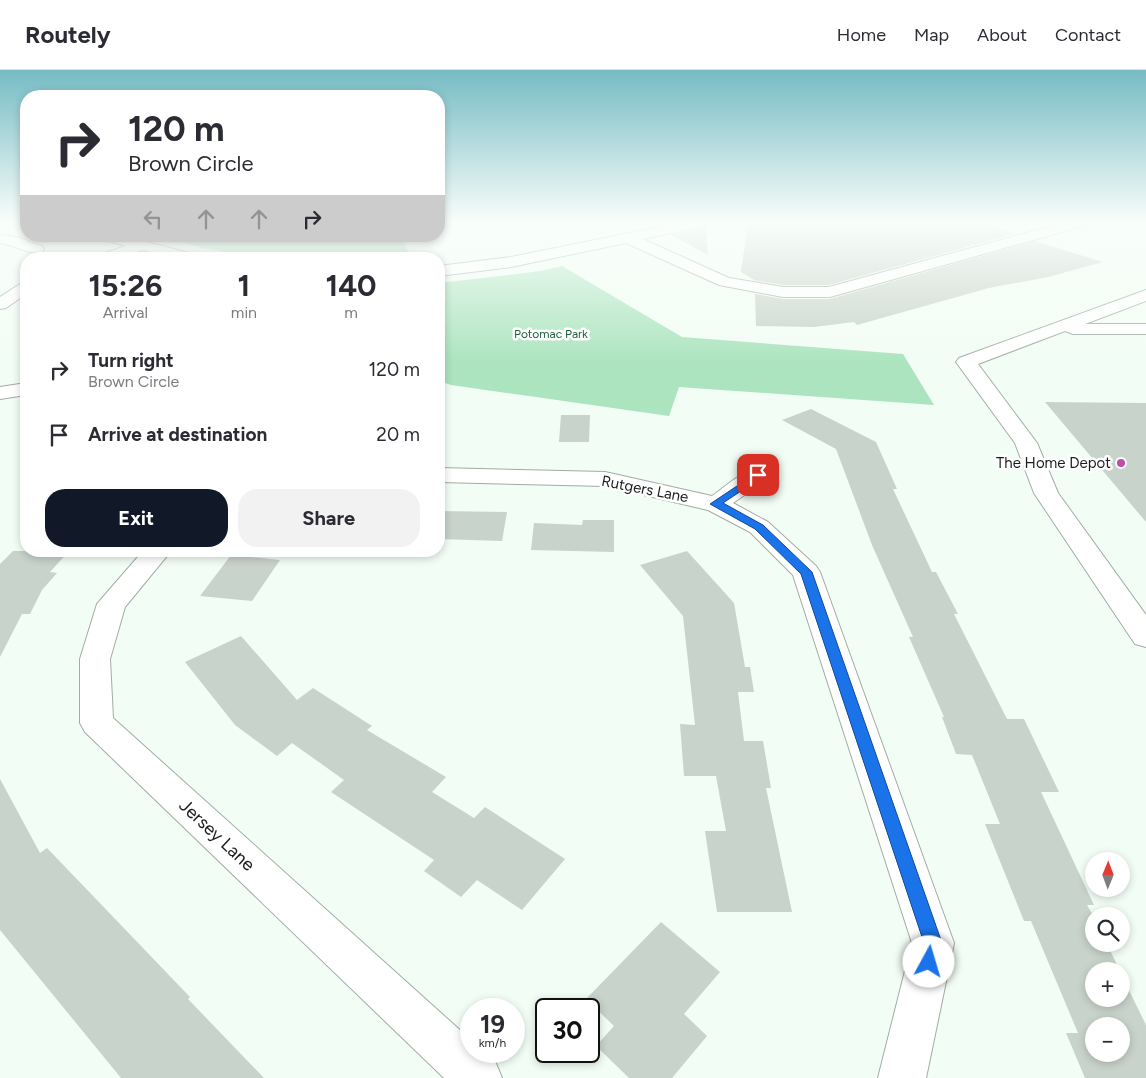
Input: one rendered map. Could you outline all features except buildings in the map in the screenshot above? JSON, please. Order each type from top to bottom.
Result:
[{"type":"street","points":[[696,269],[725,282],[783,292],[830,292],[913,269]]},
{"type":"street","points":[[0,304],[20,292]]},
{"type":"street","points":[[1146,295],[966,362],[1026,443],[1046,493],[1146,637]]},
{"type":"street","points":[[1056,328],[1146,329]]},
{"type":"street","points":[[0,393],[20,390]]},
{"type":"street","name":"Rutgers Lane","points":[[445,475],[606,479],[716,504],[759,527],[806,572],[933,943],[902,1078]]},
{"type":"street","points":[[716,504],[758,475]]},
{"type":"street","name":"Jersey Lane","points":[[153,557],[111,604],[95,659],[97,723],[478,1078]]},
{"type":"green space","name":"Potomac Park","points":[[567,269],[682,337],[903,354],[934,405],[679,387],[669,416],[445,383],[445,282]]},
{"type":"place","name":"The Home Depot","points":[[1121,463]]},
{"type":"route","points":[[758,475],[716,504],[759,527],[806,572],[933,943],[929,962]]}]
